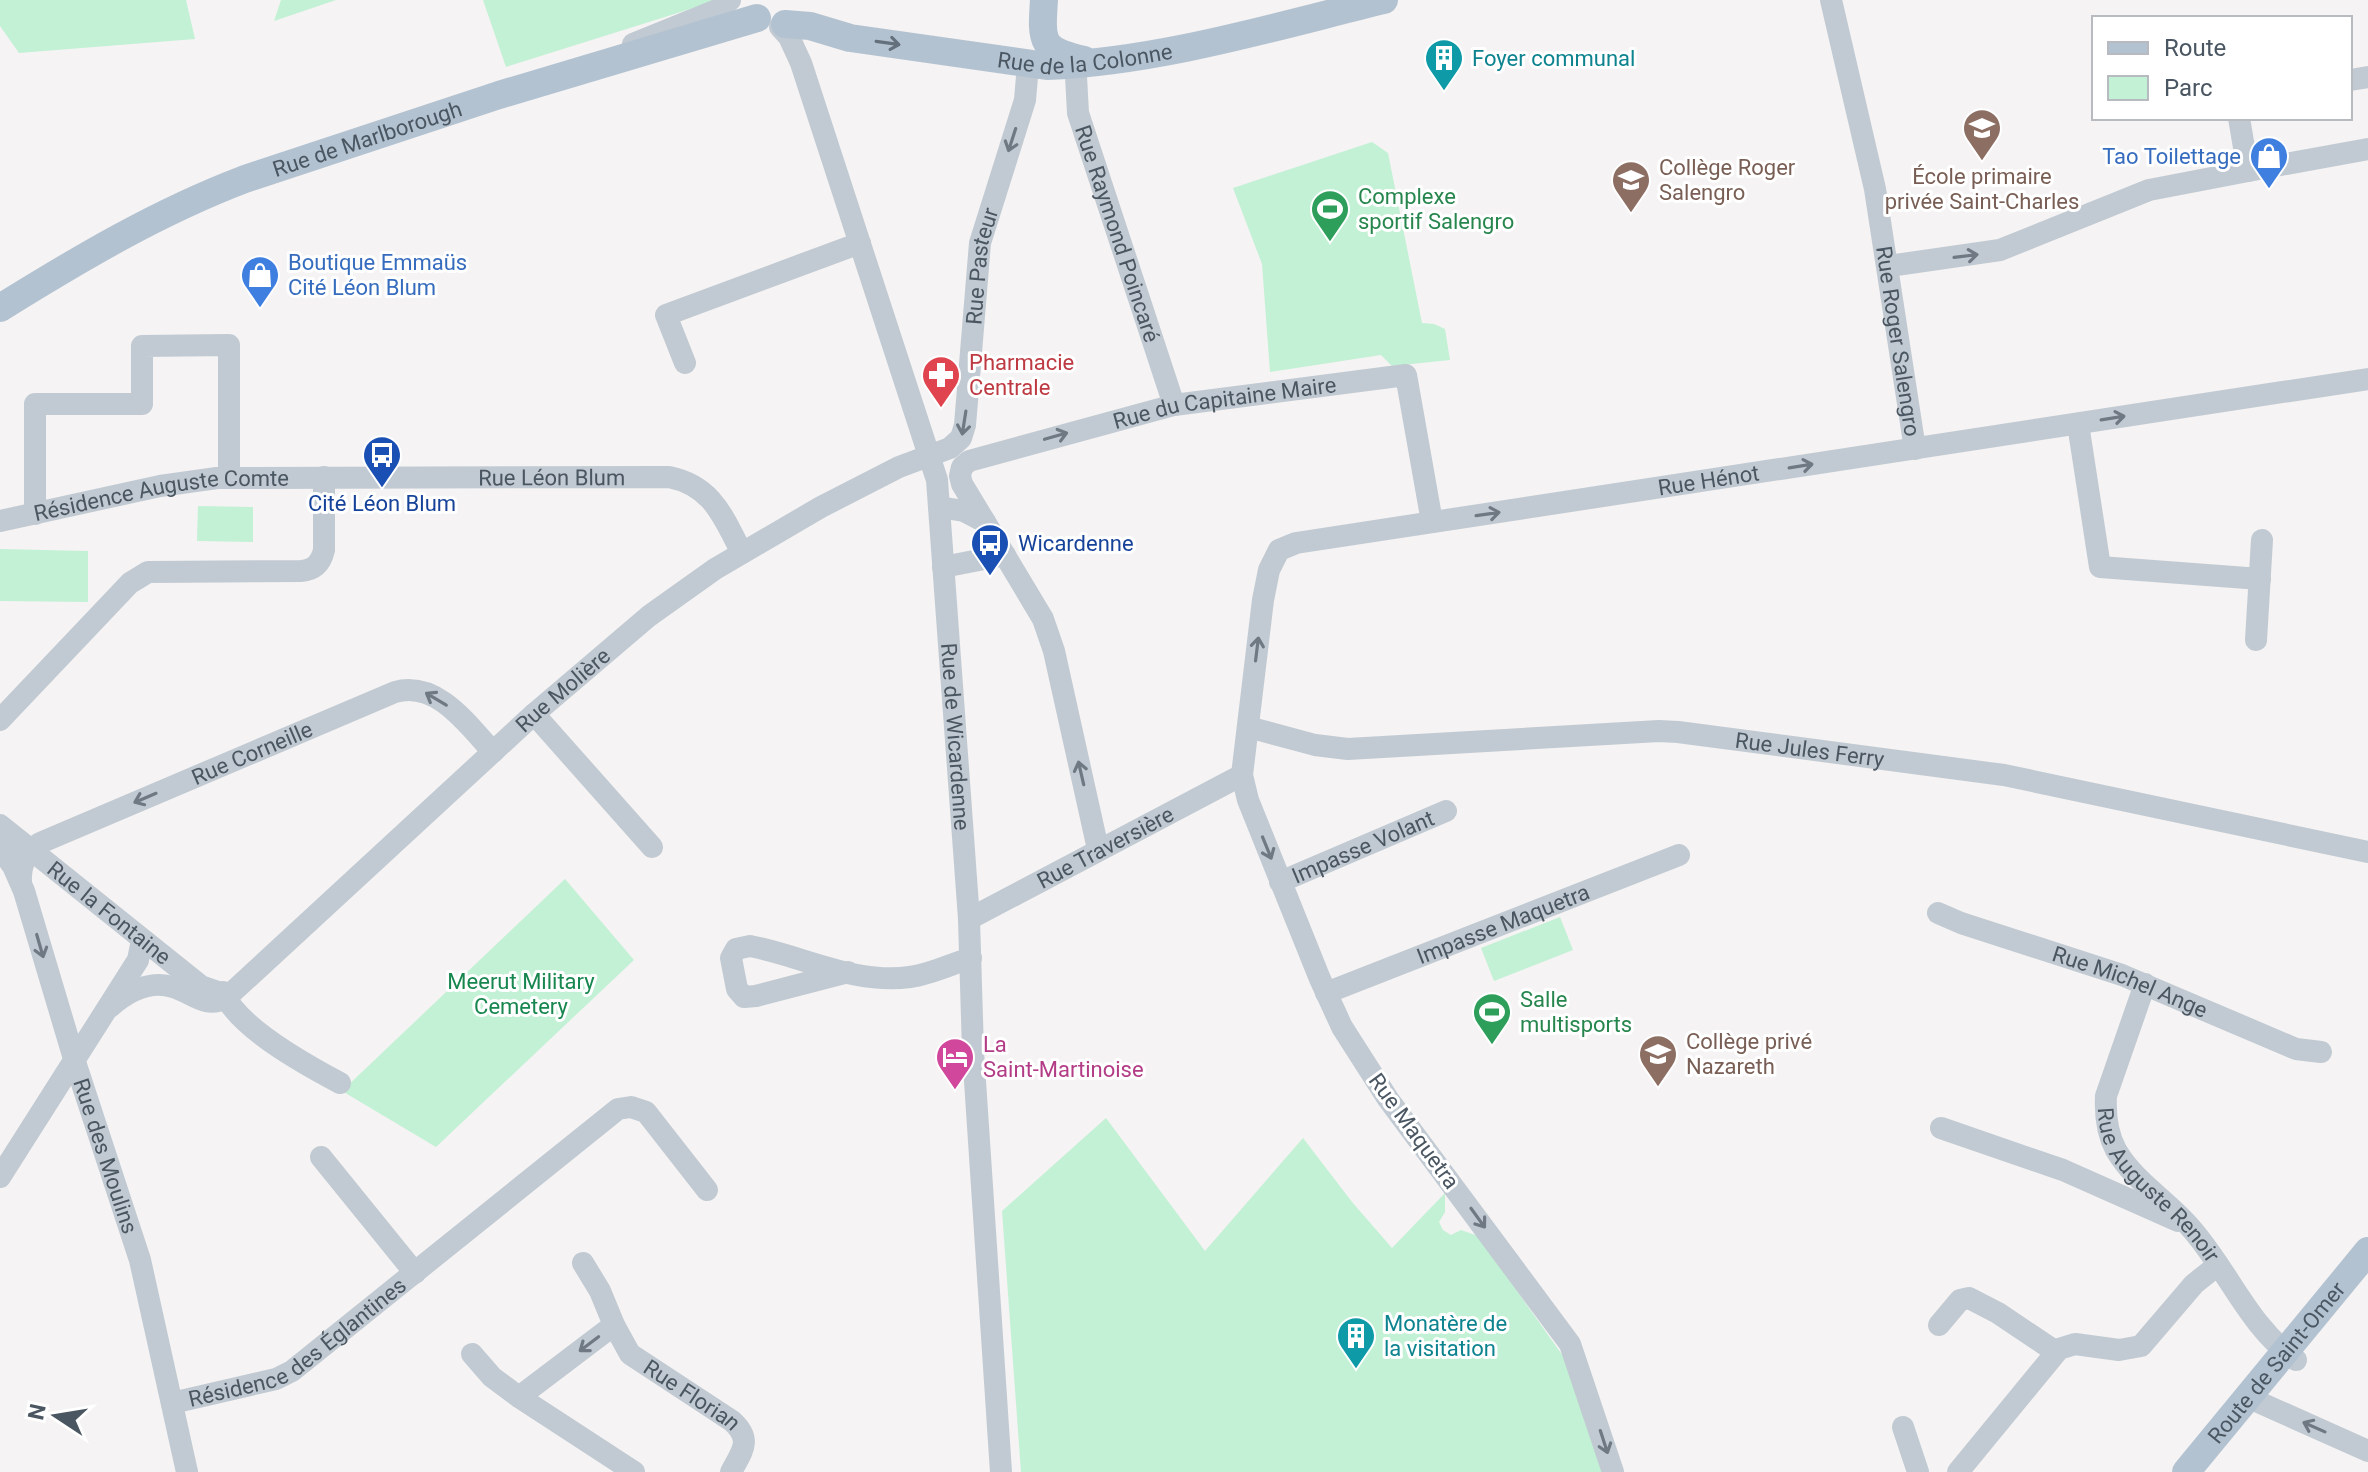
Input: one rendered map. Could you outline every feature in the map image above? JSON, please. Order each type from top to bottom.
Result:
[{"type":"main road","points":[[1044,0],[1043,31],[1047,44],[1053,51],[1079,61]]},
{"type":"main road","name":"Rue de la Colonne","points":[[774,14],[850,38],[1016,62],[1079,61],[1201,44],[1384,0]]},
{"type":"main road","name":"Rue de Marlborough","points":[[0,308],[96,250],[225,186],[569,73],[774,14]]},
{"type":"main road","name":"Route de Saint-Omer","points":[[2186,1472],[2254,1400],[2368,1251]]},
{"type":"main road","name":"Route de Saint-Omer","points":[[2290,1356],[2368,1272]]},
{"type":"main road","points":[[2204,1472],[2254,1400]]},
{"type":"street","points":[[569,73],[717,10],[730,0]]},
{"type":"street","name":"Rue Roger Salengro","points":[[1831,0],[1875,189],[1915,449]]},
{"type":"street","name":"Rue de Wicardenne","points":[[774,14],[794,47],[807,81],[937,480],[969,919],[973,1051],[1001,1472]]},
{"type":"street","points":[[1016,62],[1031,52],[1043,31]]},
{"type":"street","points":[[807,81],[808,58],[815,46],[850,38]]},
{"type":"street","name":"Rue Raymond Poincaré","points":[[1079,61],[1078,113],[1174,405]]},
{"type":"street","name":"Rue Pasteur","points":[[931,456],[957,443],[964,431],[980,243],[1026,94],[1016,62]]},
{"type":"street","points":[[1026,94],[1038,79],[1046,76],[1056,78],[1067,87],[1078,113]]},
{"type":"street","points":[[2239,120],[2248,171]]},
{"type":"street","points":[[1889,266],[2000,250],[2149,190],[2368,149]]},
{"type":"street","points":[[685,363],[666,315],[860,243]]},
{"type":"street","points":[[35,514],[35,404],[142,404],[142,346],[229,345],[229,477]]},
{"type":"street","name":"Rue du Capitaine Maire","points":[[985,522],[960,480],[966,462],[1174,405],[1406,375],[1432,522]]},
{"type":"street","name":"Rue Hénot","points":[[1242,775],[1263,600],[1271,562],[1279,550],[1296,543],[2368,379]]},
{"type":"street","points":[[2078,424],[2100,567],[2260,579]]},
{"type":"street","name":"Rue Molière","points":[[229,992],[534,714],[649,616],[742,553],[834,499],[899,467],[931,456]]},
{"type":"street","name":"Résidence Auguste Comte","points":[[0,521],[160,486],[229,477],[324,477]]},
{"type":"street","points":[[0,720],[136,578],[154,570],[301,571],[314,568],[324,550],[324,477]]},
{"type":"street","name":"Rue Léon Blum","points":[[324,477],[669,477],[689,483],[706,494],[718,508],[742,553]]},
{"type":"street","points":[[939,507],[964,511],[985,522],[1043,619],[1051,640],[1098,849]]},
{"type":"street","points":[[2256,640],[2262,540]]},
{"type":"street","points":[[943,567],[1005,555]]},
{"type":"street","name":"Rue Corneille","points":[[30,850],[53,837],[403,689],[420,690],[442,701],[493,752]]},
{"type":"street","points":[[534,714],[652,847]]},
{"type":"street","name":"Rue Jules Ferry","points":[[1248,727],[1315,745],[1348,749],[1678,732],[2004,775],[2368,852]]},
{"type":"street","name":"Rue Traversière","points":[[969,919],[1242,775]]},
{"type":"street","name":"Rue Maquetra","points":[[1242,775],[1248,800],[1280,882],[1342,1027],[1388,1099],[1570,1344],[1613,1472]]},
{"type":"street","name":"Impasse Volant","points":[[1280,882],[1446,811]]},
{"type":"street","name":"Rue la Fontaine","points":[[0,825],[201,986],[229,992]]},
{"type":"street","name":"Rue des Moulins","points":[[0,849],[13,866],[22,886],[75,1062],[137,1249],[187,1472]]},
{"type":"street","points":[[22,886],[23,862],[30,850]]},
{"type":"street","name":"Impasse Maquetra","points":[[1326,993],[1679,855]]},
{"type":"street","points":[[22,886],[36,874],[54,869]]},
{"type":"street","name":"Rue Michel Ange","points":[[1938,913],[2145,984],[2289,1046],[2321,1052]]},
{"type":"street","points":[[0,1177],[110,1007],[140,956],[142,940]]},
{"type":"street","points":[[848,972],[744,997],[737,989],[731,958],[736,949],[750,946],[848,972],[883,978],[907,978],[971,958]]},
{"type":"street","name":"Rue Auguste Renoir","points":[[2145,984],[2108,1088],[2107,1124],[2113,1142],[2123,1160],[2190,1227],[2255,1322],[2290,1356]]},
{"type":"street","name":"Rue la Fontaine","points":[[110,1007],[134,991],[155,985],[176,988],[205,1002],[215,1002],[229,992]]},
{"type":"street","name":"Rue la Fontaine","points":[[229,992],[232,1009],[283,1050],[340,1083]]},
{"type":"street","name":"Résidence des Églantines","points":[[172,1403],[276,1379],[292,1371],[613,1112],[625,1107],[646,1112],[707,1190]]},
{"type":"street","points":[[1941,1128],[2063,1170],[2190,1227]]},
{"type":"street","name":"Résidence des Églantines","points":[[321,1157],[415,1273]]},
{"type":"street","name":"Rue Florian","points":[[583,1263],[630,1354],[732,1421],[742,1431],[745,1442],[731,1472]]},
{"type":"street","points":[[1958,1472],[2062,1346],[2075,1344],[2119,1350],[2141,1346],[2194,1284],[2218,1265]]},
{"type":"street","points":[[1939,1325],[1960,1300],[1969,1298],[1998,1313],[2056,1352]]},
{"type":"street","points":[[519,1397],[614,1325]]},
{"type":"street","points":[[472,1354],[492,1377],[519,1397],[634,1472]]},
{"type":"street","points":[[2254,1400],[2368,1451]]},
{"type":"street","points":[[1903,1427],[1918,1472]]},
{"type":"green space","points":[[0,0],[186,0],[195,39],[19,53],[0,26]]},
{"type":"green space","points":[[281,0],[336,0],[274,21]]},
{"type":"green space","points":[[483,0],[719,0],[506,67]]},
{"type":"green space","name":"Complexe sportif Salengro","points":[[1372,142],[1388,153],[1422,323],[1445,329],[1450,360],[1392,366],[1381,355],[1270,372],[1262,264],[1233,188]]},
{"type":"green space","points":[[198,506],[253,507],[253,542],[197,541]]},
{"type":"green space","points":[[0,549],[88,551],[88,602],[0,601]]},
{"type":"green space","name":"Meerut Military Cemetery","points":[[565,879],[634,960],[436,1147],[342,1091]]},
{"type":"green space","points":[[1560,917],[1573,950],[1494,981],[1481,948]]},
{"type":"green space","points":[[1106,1118],[1205,1251],[1303,1138],[1392,1248],[1445,1193],[1445,1212],[1439,1222],[1443,1230],[1451,1235],[1461,1230],[1478,1236],[1563,1356],[1602,1472],[1021,1472],[1002,1211]]},
{"type":"place","name":"Foyer communal","points":[[1444,92]]},
{"type":"place","name":"École primaire privée Saint-Charles","points":[[1982,162]]},
{"type":"place","name":"Tao Toilettage","points":[[2269,190]]},
{"type":"place","name":"Collège Roger Salengro","points":[[1631,214]]},
{"type":"place","name":"Complexe sportif Salengro","points":[[1330,243]]},
{"type":"place","name":"Boutique Emmaüs Cité Léon Blum","points":[[260,309]]},
{"type":"place","name":"Pharmacie Centrale","points":[[941,409]]},
{"type":"place","name":"Cité Léon Blum","points":[[382,489]]},
{"type":"place","name":"Wicardenne","points":[[990,577]]},
{"type":"place","name":"Salle multisports","points":[[1492,1046]]},
{"type":"place","name":"Collège privé Nazareth","points":[[1658,1088]]},
{"type":"place","name":"La Saint-Martinoise","points":[[955,1091]]},
{"type":"place","name":"Monatère de la visitation","points":[[1356,1370]]}]
